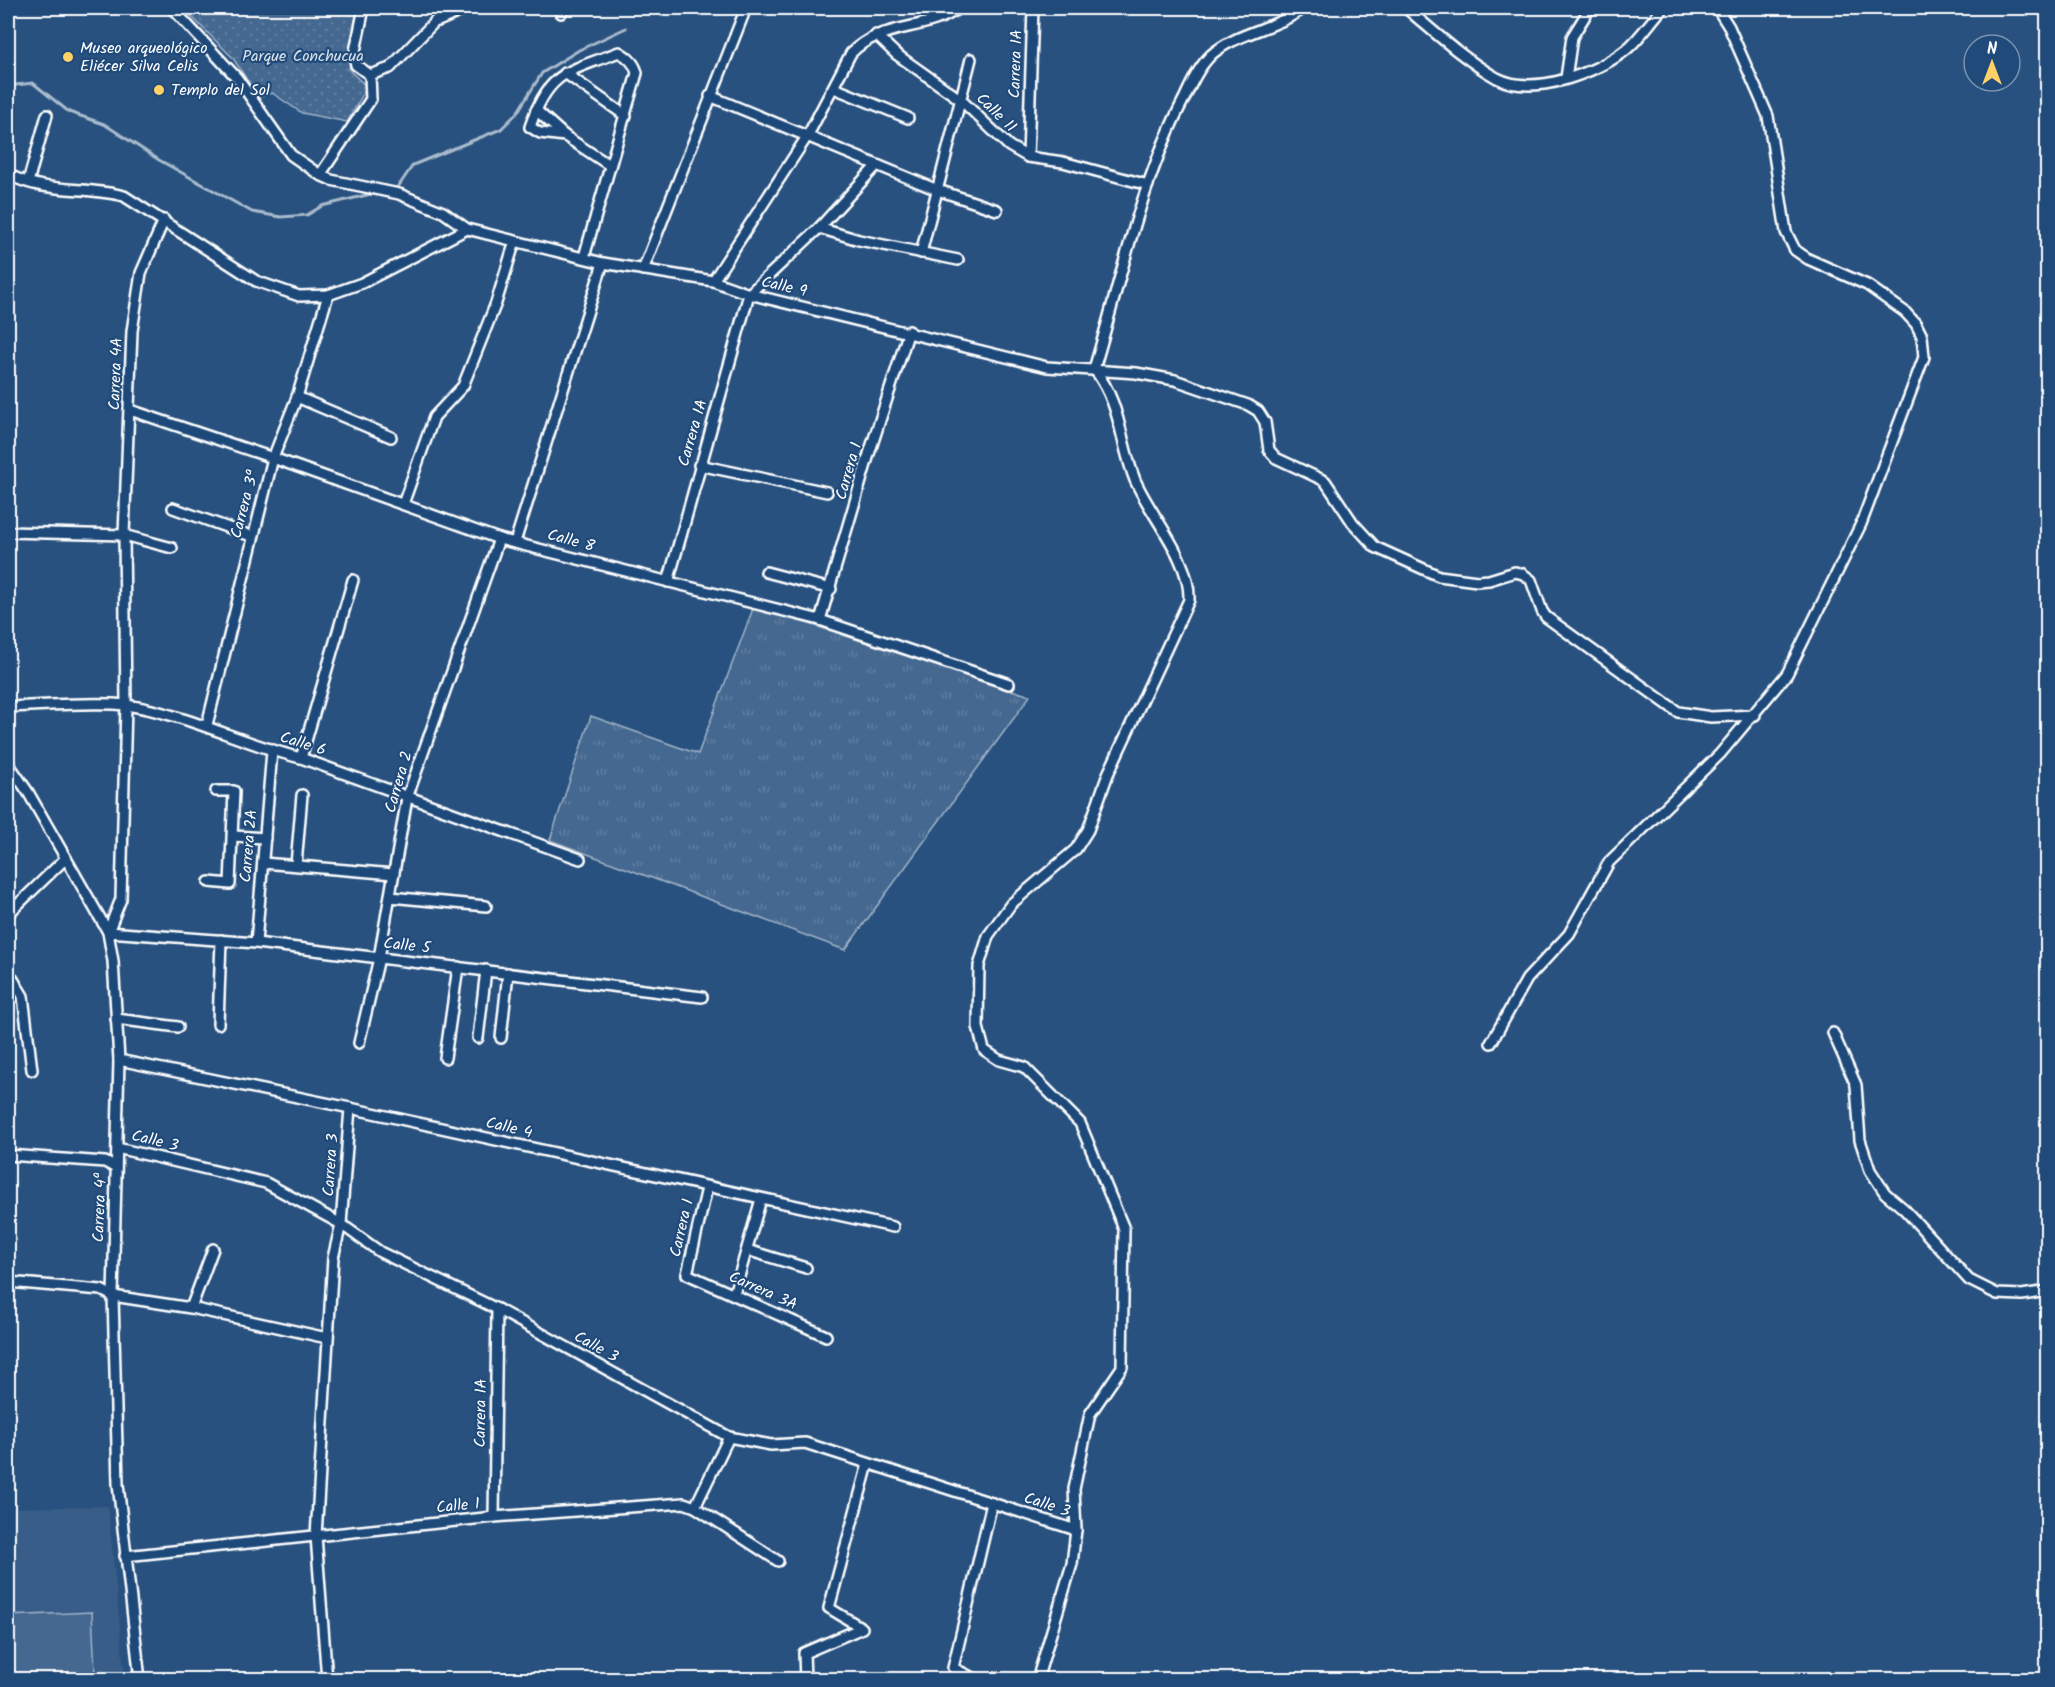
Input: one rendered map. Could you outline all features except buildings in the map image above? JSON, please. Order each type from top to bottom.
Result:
[{"type":"street","points":[[8,174],[28,182],[63,190],[102,190],[124,196],[255,281],[298,296],[328,296],[362,283],[466,229],[443,212],[399,194],[385,189],[332,180],[320,175],[291,155],[237,78],[172,8]]},
{"type":"street","points":[[364,8],[354,56],[356,65],[370,75]]},
{"type":"street","points":[[370,75],[390,68],[448,8]]},
{"type":"street","points":[[434,23],[468,8]]},
{"type":"street","points":[[643,270],[746,8]]},
{"type":"street","points":[[713,281],[808,135],[851,53],[861,42],[876,35],[932,21],[959,8]]},
{"type":"street","name":"Carrera 1A","points":[[1028,157],[1033,8]]},
{"type":"street","points":[[1037,1680],[1072,1564],[1076,1530],[1074,1489],[1090,1414],[1122,1367],[1124,1229],[1080,1123],[1024,1067],[999,1060],[984,1050],[978,1027],[979,966],[988,936],[1011,904],[1076,849],[1088,830],[1108,774],[1190,600],[1190,586],[1135,480],[1108,389],[1094,369],[1148,185],[1173,119],[1199,70],[1210,56],[1220,48],[1291,18],[1304,8]]},
{"type":"street","points":[[1406,8],[1498,78],[1535,86],[1566,78],[1610,62],[1628,48],[1663,8]]},
{"type":"street","points":[[1566,78],[1572,37],[1590,8]]},
{"type":"street","points":[[1491,1042],[1527,979],[1569,934],[1609,862],[1720,754],[1755,715],[1795,662],[1861,524],[1924,357],[1922,336],[1916,324],[1905,312],[1867,285],[1820,267],[1795,250],[1786,232],[1768,116],[1729,27],[1717,8]]},
{"type":"street","name":"Calle 11","points":[[876,35],[896,54],[962,100],[1009,146],[1028,157],[1063,162],[1148,185]]},
{"type":"street","points":[[565,136],[530,128],[545,90],[565,73],[619,52],[625,56],[635,65],[637,73],[584,257]]},
{"type":"street","points":[[921,253],[935,189],[962,100],[971,59]]},
{"type":"street","points":[[565,73],[626,116]]},
{"type":"street","points":[[320,175],[370,99],[370,75]]},
{"type":"street","points":[[834,88],[908,118]]},
{"type":"street","points":[[711,96],[935,189],[997,210]]},
{"type":"street","points":[[536,110],[565,136],[609,165]]},
{"type":"street","points":[[28,182],[47,115]]},
{"type":"street","points":[[749,294],[819,228],[877,165]]},
{"type":"street","name":"Carrera 4A","points":[[108,932],[121,899],[126,705],[124,535],[132,331],[141,273],[164,220]]},
{"type":"street","points":[[819,228],[859,240],[957,260]]},
{"type":"street","name":"Calle 9","points":[[466,229],[603,263],[713,281],[749,294],[1047,367],[1137,373],[1175,380],[1248,405],[1258,411],[1265,422],[1269,450],[1276,458],[1325,481],[1353,523],[1375,547],[1439,576],[1477,581],[1515,572],[1523,574],[1531,580],[1546,617],[1678,712],[1711,717],[1755,715]]},
{"type":"street","points":[[403,504],[434,417],[463,386],[496,303],[515,241]]},
{"type":"street","points":[[515,542],[603,263]]},
{"type":"street","name":"Carrera 1A","points":[[668,582],[699,465],[749,294]]},
{"type":"street","name":"Carrera 3ª","points":[[207,725],[251,536],[273,458],[297,397],[328,296]]},
{"type":"street","name":"Carrera 1","points":[[820,620],[831,589],[868,454],[909,332]]},
{"type":"street","points":[[297,397],[391,437]]},
{"type":"street","name":"Calle 8","points":[[130,410],[273,458],[499,539],[820,620],[1009,684]]},
{"type":"street","points":[[699,465],[827,492]]},
{"type":"street","points":[[172,508],[251,536]]},
{"type":"street","points":[[8,532],[124,535],[172,548]]},
{"type":"street","name":"Carrera 2","points":[[359,1042],[379,958],[407,798],[499,539]]},
{"type":"street","points":[[766,573],[831,589]]},
{"type":"street","points":[[301,758],[353,580]]},
{"type":"street","name":"Calle 6","points":[[8,707],[126,705],[207,725],[272,751],[301,758],[580,859]]},
{"type":"street","name":"Carrera 2A","points":[[256,943],[272,751]]},
{"type":"street","name":"Carrera 4ª","points":[[8,763],[108,932],[119,1060],[112,1296],[118,1485],[140,1680]]},
{"type":"street","points":[[209,882],[230,884],[234,791],[216,790]]},
{"type":"street","points":[[296,866],[302,795]]},
{"type":"street","points":[[233,836],[265,838]]},
{"type":"street","points":[[8,914],[66,858]]},
{"type":"street","points":[[263,863],[394,874]]},
{"type":"street","points":[[390,897],[486,906]]},
{"type":"street","name":"Calle 5","points":[[108,932],[256,943],[702,997]]},
{"type":"street","points":[[218,1024],[221,940]]},
{"type":"street","points":[[445,1058],[458,967]]},
{"type":"street","points":[[478,1038],[486,970]]},
{"type":"street","points":[[501,1038],[508,974]]},
{"type":"street","points":[[9,977],[23,996],[32,1070]]},
{"type":"street","points":[[116,1019],[178,1027]]},
{"type":"street","points":[[1833,1033],[1856,1085],[1860,1140],[1870,1170],[1885,1193],[1904,1209],[1969,1280],[1997,1294],[2022,1295],[2048,1291]]},
{"type":"street","name":"Calle 4","points":[[119,1060],[893,1227]]},
{"type":"street","name":"Carrera 3","points":[[327,1680],[316,1536],[333,1258],[341,1224],[350,1108]]},
{"type":"street","name":"Calle 3","points":[[117,1148],[266,1183],[341,1224],[380,1252],[497,1309],[729,1437],[771,1445],[805,1443],[1076,1530]]},
{"type":"street","points":[[8,1155],[105,1162],[116,1168]]},
{"type":"street","name":"Carrera 1","points":[[687,1274],[706,1188]]},
{"type":"street","points":[[734,1294],[761,1199]]},
{"type":"street","points":[[191,1308],[213,1249]]},
{"type":"street","points":[[747,1250],[806,1268]]},
{"type":"street","name":"Carrera 3A","points":[[687,1274],[826,1336]]},
{"type":"street","points":[[8,1282],[101,1290],[112,1296],[191,1308],[327,1338]]},
{"type":"street","name":"Carrera 1A","points":[[494,1517],[497,1309]]},
{"type":"street","points":[[695,1507],[729,1437]]},
{"type":"street","points":[[805,1680],[804,1653],[862,1628],[829,1608],[868,1464]]},
{"type":"street","name":"Calle 1","points":[[125,1556],[494,1517],[684,1503],[695,1507],[778,1561]]},
{"type":"street","points":[[977,1680],[953,1668],[992,1503]]},
{"type":"shaded area","points":[[108,1506],[125,1679],[8,1679],[8,1508]]},
{"type":"green space","name":"Parque Conchucua","points":[[183,8],[357,8],[349,70],[367,87],[347,122],[302,113],[272,93],[258,97],[233,58]]},
{"type":"green space","points":[[754,606],[1030,696],[845,950],[550,840],[591,716],[698,754]]},
{"type":"green space","points":[[92,1612],[95,1673],[8,1678],[8,1616]]},
{"type":"waterway","points":[[390,189],[398,187],[413,165],[501,129],[517,113],[542,73],[579,50],[626,28]]},
{"type":"waterway","points":[[8,86],[33,83],[69,112],[104,124],[159,160],[252,212],[281,217],[307,215],[322,206],[375,193]]},
{"type":"place","name":"Museo arqueológico Eliécer Silva Celis","points":[[68,57]]},
{"type":"place","name":"Templo del Sol","points":[[159,90]]}]
